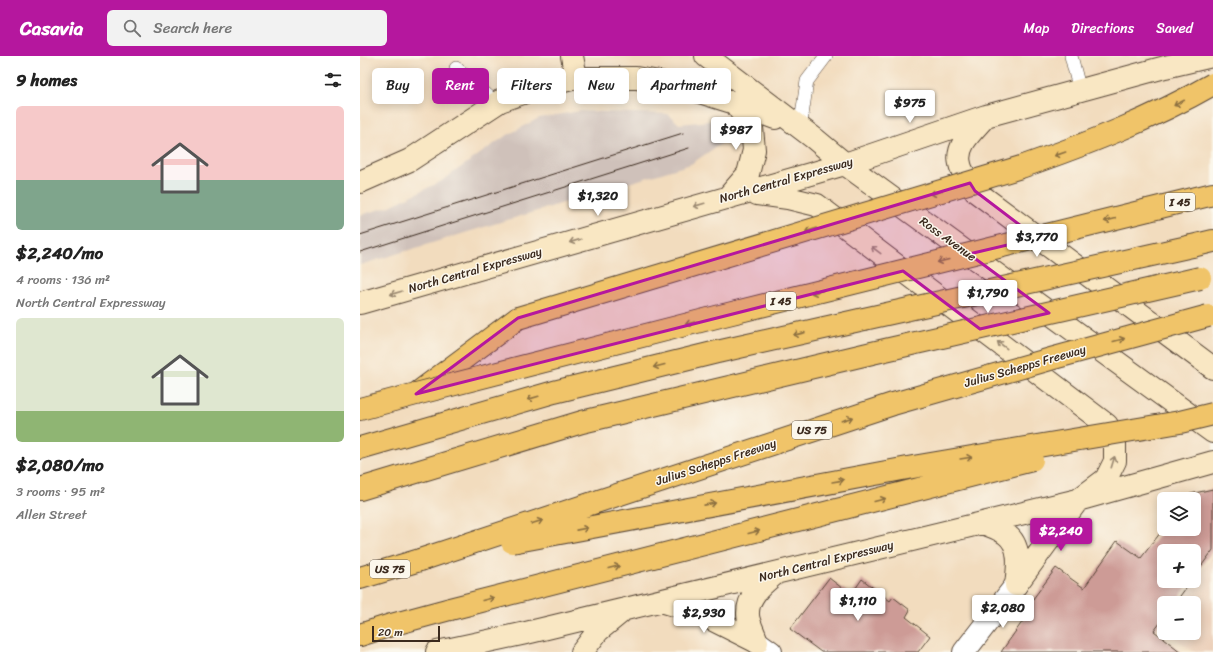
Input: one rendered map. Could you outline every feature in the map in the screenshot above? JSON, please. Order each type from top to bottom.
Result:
[{"type":"highway","points":[[416,394],[518,318],[1021,167],[1081,146],[1140,122],[1183,101],[1213,84]]},
{"type":"highway","name":"I 45","points":[[360,409],[724,315],[1213,194]]},
{"type":"highway","points":[[360,448],[554,392],[716,352],[1213,241]]},
{"type":"highway","points":[[360,489],[582,422],[872,353],[1207,277]]},
{"type":"highway","name":"Julius Schepps Freeway","points":[[360,578],[420,560],[893,404],[1211,315]]},
{"type":"highway","points":[[360,635],[450,609],[1213,414]]},
{"type":"highway","points":[[420,560],[820,484],[1180,422]]},
{"type":"main road","points":[[572,56],[574,68]]},
{"type":"main road","name":"Ross Avenue","points":[[706,56],[845,164],[1213,432]]},
{"type":"main road","points":[[1080,91],[1153,56]]},
{"type":"main road","name":"North Central Expressway","points":[[360,303],[845,164],[986,116],[1165,67],[1212,56]]},
{"type":"main road","name":"Ross Avenue","points":[[629,78],[677,85],[735,102],[800,128]]},
{"type":"main road","points":[[735,102],[752,128],[754,150],[748,174],[735,195],[788,198],[817,205],[1107,425],[1115,441],[1115,461],[1106,479],[1078,500],[1016,585]]},
{"type":"main road","name":"Ross Avenue","points":[[360,182],[410,160],[497,104]]},
{"type":"main road","points":[[986,116],[963,143],[959,154],[960,165],[975,191],[1213,368]]},
{"type":"main road","name":"North Central Expressway","points":[[437,652],[526,633],[661,601],[1078,500],[1213,462]]},
{"type":"main road","points":[[983,523],[1007,534],[1016,548],[1018,563],[1016,585]]},
{"type":"main road","points":[[764,647],[748,615],[750,602],[754,594],[775,573]]},
{"type":"main road","points":[[661,601],[697,612],[764,647]]},
{"type":"main road","points":[[582,652],[598,631],[624,609]]},
{"type":"street","points":[[964,652],[1016,585]]},
{"type":"lane","points":[[800,128],[806,81],[826,56]]},
{"type":"lane","points":[[1071,56],[1080,91]]},
{"type":"lane","points":[[489,97],[497,104]]},
{"type":"highlighted area","points":[[970,183],[975,191],[1037,238],[969,254],[1049,313],[980,329],[903,271],[416,394],[518,318]]},
{"type":"shaded area","points":[[580,111],[668,114],[679,124],[730,119],[735,134],[691,164],[360,265],[360,215],[388,207],[440,182],[504,137],[539,118]]},
{"type":"shaded area","points":[[1213,556],[1213,652],[1194,652],[1178,640],[1201,640],[1201,596],[1184,596],[1190,588],[1201,588],[1201,573]]},
{"type":"building","points":[[1213,489],[1213,550],[1201,566],[1201,544],[1157,544],[1157,588],[1186,588],[1180,596],[1157,596],[1157,627],[1154,631],[1157,633],[1157,640],[1166,640],[1181,652],[1001,652],[1025,618],[1021,615],[1056,568],[1084,588],[1117,541],[1141,558],[1158,536],[1201,536],[1201,492],[1199,492]]},
{"type":"building","points":[[829,578],[851,595],[862,579],[890,601],[893,597],[910,610],[906,617],[930,636],[918,652],[821,652],[790,629]]},
{"type":"tram line","points":[[360,235],[683,133]]},
{"type":"tram line","points":[[360,252],[689,148]]}]
